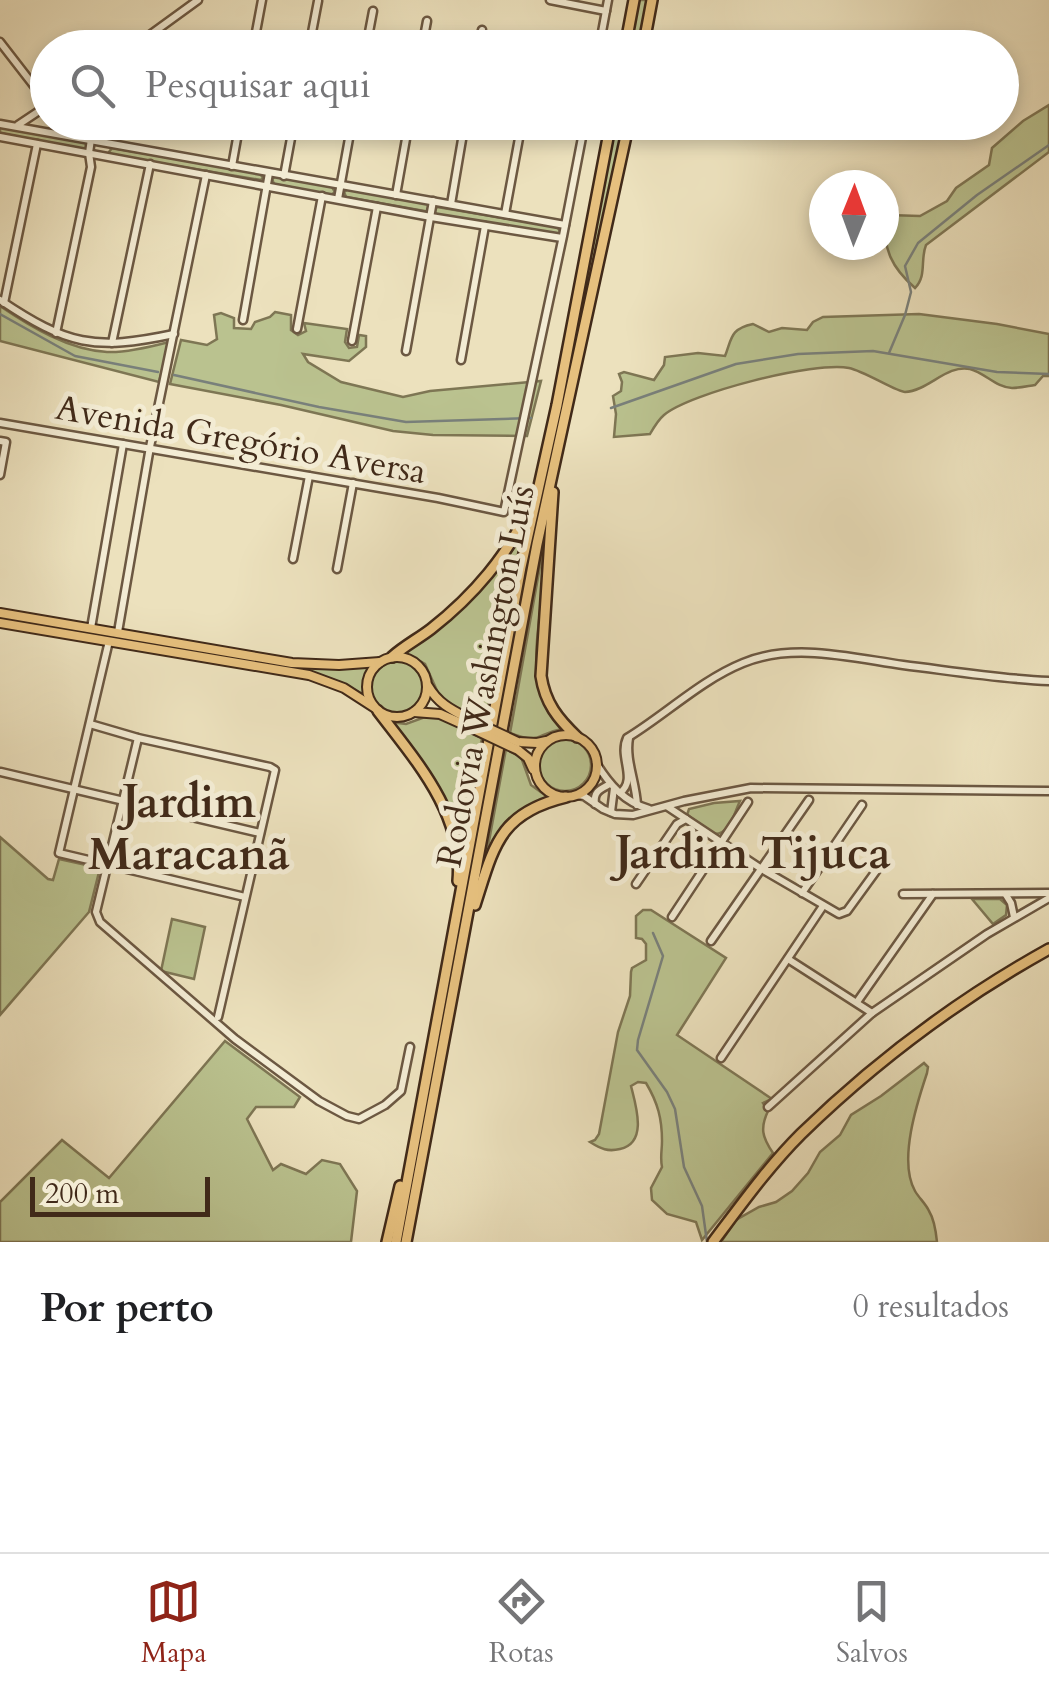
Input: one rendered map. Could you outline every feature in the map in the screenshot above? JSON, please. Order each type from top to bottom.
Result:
[{"type":"highway","points":[[628,30],[634,0]]},
{"type":"highway","points":[[646,30],[652,0]]},
{"type":"highway","name":"Rodovia Washington Luís","points":[[396,1242],[521,567],[607,140]]},
{"type":"highway","name":"Rodovia Washington Luís","points":[[407,1242],[560,431],[625,140]]},
{"type":"highway","points":[[560,431],[552,494],[542,676],[550,705],[577,737]]},
{"type":"highway","points":[[392,657],[445,618],[489,572],[524,517],[543,469]]},
{"type":"highway","points":[[377,710],[435,791],[452,827],[458,872],[450,950]]},
{"type":"highway","points":[[462,946],[503,833],[529,809],[571,796]]},
{"type":"highway","points":[[713,1242],[788,1149],[858,1082],[978,992],[1049,949]]},
{"type":"highway","points":[[387,1242],[422,1096]]},
{"type":"main road","points":[[0,614],[292,663],[380,662]]},
{"type":"main road","points":[[0,623],[308,674],[344,688],[396,718],[422,705],[428,686]]},
{"type":"main road","points":[[377,710],[367,689],[372,669],[392,657],[402,657],[420,667],[442,705],[471,724]]},
{"type":"main road","points":[[414,712],[440,714],[471,724],[518,746],[544,789],[558,796],[571,796],[592,782],[596,773],[590,747],[577,737],[568,735],[518,746]]},
{"type":"main road","points":[[536,776],[536,755],[550,739]]},
{"type":"street","points":[[156,30],[198,0]]},
{"type":"street","points":[[256,30],[262,0]]},
{"type":"street","points":[[312,30],[318,0]]},
{"type":"street","points":[[550,0],[606,11]]},
{"type":"street","points":[[602,30],[608,0]]},
{"type":"street","points":[[369,30],[373,11]]},
{"type":"street","points":[[425,30],[427,21]]},
{"type":"street","points":[[0,42],[3,54],[30,84]]},
{"type":"street","points":[[17,126],[30,117]]},
{"type":"street","points":[[0,124],[30,128]]},
{"type":"street","points":[[0,138],[562,238],[581,140]]},
{"type":"street","points":[[56,333],[91,166],[91,140]]},
{"type":"street","points":[[95,140],[565,225]]},
{"type":"street","points":[[232,166],[237,140]]},
{"type":"street","points":[[284,176],[291,140]]},
{"type":"street","points":[[338,199],[349,140]]},
{"type":"street","points":[[396,195],[406,140]]},
{"type":"street","points":[[451,204],[462,140]]},
{"type":"street","points":[[505,214],[519,140]]},
{"type":"street","points":[[91,166],[102,155],[104,142]]},
{"type":"street","points":[[37,144],[2,301],[39,326],[72,339],[112,343],[174,334]]},
{"type":"street","points":[[112,343],[150,164]]},
{"type":"street","points":[[242,320],[268,173]]},
{"type":"street","points":[[118,632],[150,448],[206,175]]},
{"type":"street","points":[[297,329],[322,196]]},
{"type":"street","points":[[406,351],[433,202]]},
{"type":"street","points":[[352,341],[377,206]]},
{"type":"street","points":[[461,360],[485,226]]},
{"type":"street","name":"Avenida Gregório Aversa","points":[[0,423],[504,512],[562,238]]},
{"type":"street","points":[[0,441],[6,442],[0,475]]},
{"type":"street","points":[[91,628],[123,444]]},
{"type":"street","points":[[293,560],[309,476]]},
{"type":"street","points":[[337,569],[352,483]]},
{"type":"street","points":[[109,641],[59,853],[245,896]]},
{"type":"street","points":[[596,804],[599,790],[626,789],[629,783],[625,740],[744,662],[778,654],[820,653],[991,677],[1049,681]]},
{"type":"street","points":[[90,724],[275,770],[218,1017]]},
{"type":"street","points":[[630,736],[628,752],[637,805]]},
{"type":"street","points":[[138,738],[96,912],[100,922],[234,1039],[319,1101],[347,1116],[366,1117],[401,1090],[410,1048]]},
{"type":"street","points":[[596,763],[615,788],[637,805],[655,809]]},
{"type":"street","points":[[1,772],[260,833]]},
{"type":"street","points":[[611,812],[615,788]]},
{"type":"street","points":[[571,796],[584,796],[625,816],[751,788],[1049,791]]},
{"type":"street","points":[[710,941],[809,800]]},
{"type":"street","points":[[684,801],[686,818]]},
{"type":"street","points":[[672,917],[748,802]]},
{"type":"street","points":[[625,816],[637,805]]},
{"type":"street","points":[[802,893],[862,805]]},
{"type":"street","points":[[667,806],[760,868],[839,914],[847,911],[879,867]]},
{"type":"street","points":[[636,884],[677,824],[686,818]]},
{"type":"street","points":[[904,894],[1049,895]]},
{"type":"street","points":[[856,1002],[933,894]]},
{"type":"street","points":[[1004,894],[1011,902],[1014,917]]},
{"type":"street","points":[[768,1107],[872,1014],[1049,895]]},
{"type":"street","points":[[721,1058],[823,906]]},
{"type":"street","points":[[788,959],[872,1014]]},
{"type":"green space","points":[[637,0],[648,0],[642,30],[631,30]]},
{"type":"green space","points":[[1049,105],[1049,152],[926,245],[921,278],[915,288],[892,260],[899,260],[899,215],[920,216],[947,201],[956,188],[989,165],[992,148],[1001,140],[1019,140],[1019,124]]},
{"type":"green space","points":[[0,127],[30,133],[30,139],[0,133]]},
{"type":"green space","points":[[34,140],[86,143],[88,147],[83,150]]},
{"type":"green space","points":[[611,140],[621,140],[590,285],[584,284]]},
{"type":"green space","points":[[112,148],[260,173],[263,178],[111,155]]},
{"type":"green space","points":[[276,176],[332,187],[335,192],[331,195],[274,184],[272,179]]},
{"type":"green space","points":[[348,189],[428,203],[430,212],[346,197],[344,192]]},
{"type":"green space","points":[[437,207],[557,227],[561,232],[558,235],[436,215]]},
{"type":"green space","points":[[0,306],[51,336],[93,350],[122,352],[169,342],[159,382],[0,341]]},
{"type":"green space","points":[[275,312],[291,315],[291,330],[298,335],[306,331],[304,323],[347,329],[345,342],[349,348],[357,347],[359,335],[366,336],[366,347],[349,361],[303,354],[308,362],[341,382],[403,397],[541,381],[527,436],[393,431],[170,384],[181,340],[207,345],[217,339],[214,315],[221,313],[234,318],[234,328],[251,329],[255,322]]},
{"type":"green space","points":[[919,314],[1049,334],[1049,376],[1043,376],[1035,385],[1012,388],[970,369],[953,370],[905,392],[849,368],[809,369],[699,397],[664,415],[650,434],[614,437],[613,396],[621,391],[619,374],[654,380],[665,357],[698,353],[725,356],[736,332],[753,324],[769,332],[782,328],[807,330],[823,317]]},
{"type":"green space","points":[[522,529],[485,722],[439,695],[425,664],[403,652],[433,632]]},
{"type":"green space","points":[[542,555],[536,668],[548,710],[562,729],[527,738],[510,733]]},
{"type":"green space","points":[[0,616],[304,667],[370,665],[364,684],[366,696],[311,672],[0,620]]},
{"type":"green space","points":[[397,660],[416,668],[424,687],[416,706],[397,714],[378,706],[370,687],[378,668]]},
{"type":"green space","points":[[425,717],[440,718],[482,738],[461,852],[454,825],[390,722],[406,724]]},
{"type":"green space","points":[[565,739],[584,746],[591,765],[584,784],[565,791],[546,784],[539,765],[546,746]]},
{"type":"green space","points":[[506,749],[521,757],[531,785],[549,798],[518,813],[487,852]]},
{"type":"green space","points":[[740,801],[731,822],[720,833],[715,834],[687,815],[689,809]]},
{"type":"green space","points":[[0,837],[48,879],[53,880],[59,859],[100,868],[89,912],[0,1015]]},
{"type":"green space","points":[[972,899],[1000,899],[1007,905],[1006,915],[993,924]]},
{"type":"green space","points":[[651,910],[726,958],[677,1035],[772,1099],[763,1103],[768,1111],[763,1128],[773,1153],[702,1240],[696,1222],[667,1214],[652,1200],[651,1188],[662,1167],[662,1133],[656,1104],[646,1083],[631,1086],[638,1123],[629,1145],[608,1150],[590,1142],[599,1134],[618,1032],[630,996],[632,968],[646,960],[646,944],[636,938],[636,916]]},
{"type":"green space","points":[[172,919],[205,927],[194,979],[161,971]]},
{"type":"green space","points":[[225,1041],[300,1097],[294,1107],[256,1107],[247,1119],[273,1170],[281,1164],[306,1174],[322,1160],[340,1164],[357,1191],[351,1242],[0,1242],[0,1202],[62,1140],[109,1178]]},
{"type":"green space","points":[[924,1063],[928,1067],[914,1116],[908,1164],[915,1191],[932,1218],[937,1242],[721,1242],[736,1220],[792,1191],[820,1152],[840,1135],[851,1115]]},
{"type":"waterway","points":[[889,353],[911,292],[905,266],[918,243],[977,195],[1049,145]]},
{"type":"waterway","points":[[0,314],[75,356],[158,372]]},
{"type":"waterway","points":[[611,408],[736,364],[798,354],[873,351],[997,372],[1049,374]]},
{"type":"waterway","points":[[174,375],[406,422],[531,418]]},
{"type":"waterway","points":[[653,933],[663,956],[637,1050],[675,1109],[684,1167],[702,1206],[707,1242]]},
{"type":"district","name":"Jardim Maracanã","points":[[189,827]]},
{"type":"district","name":"Jardim Tijuca","points":[[753,852]]}]
